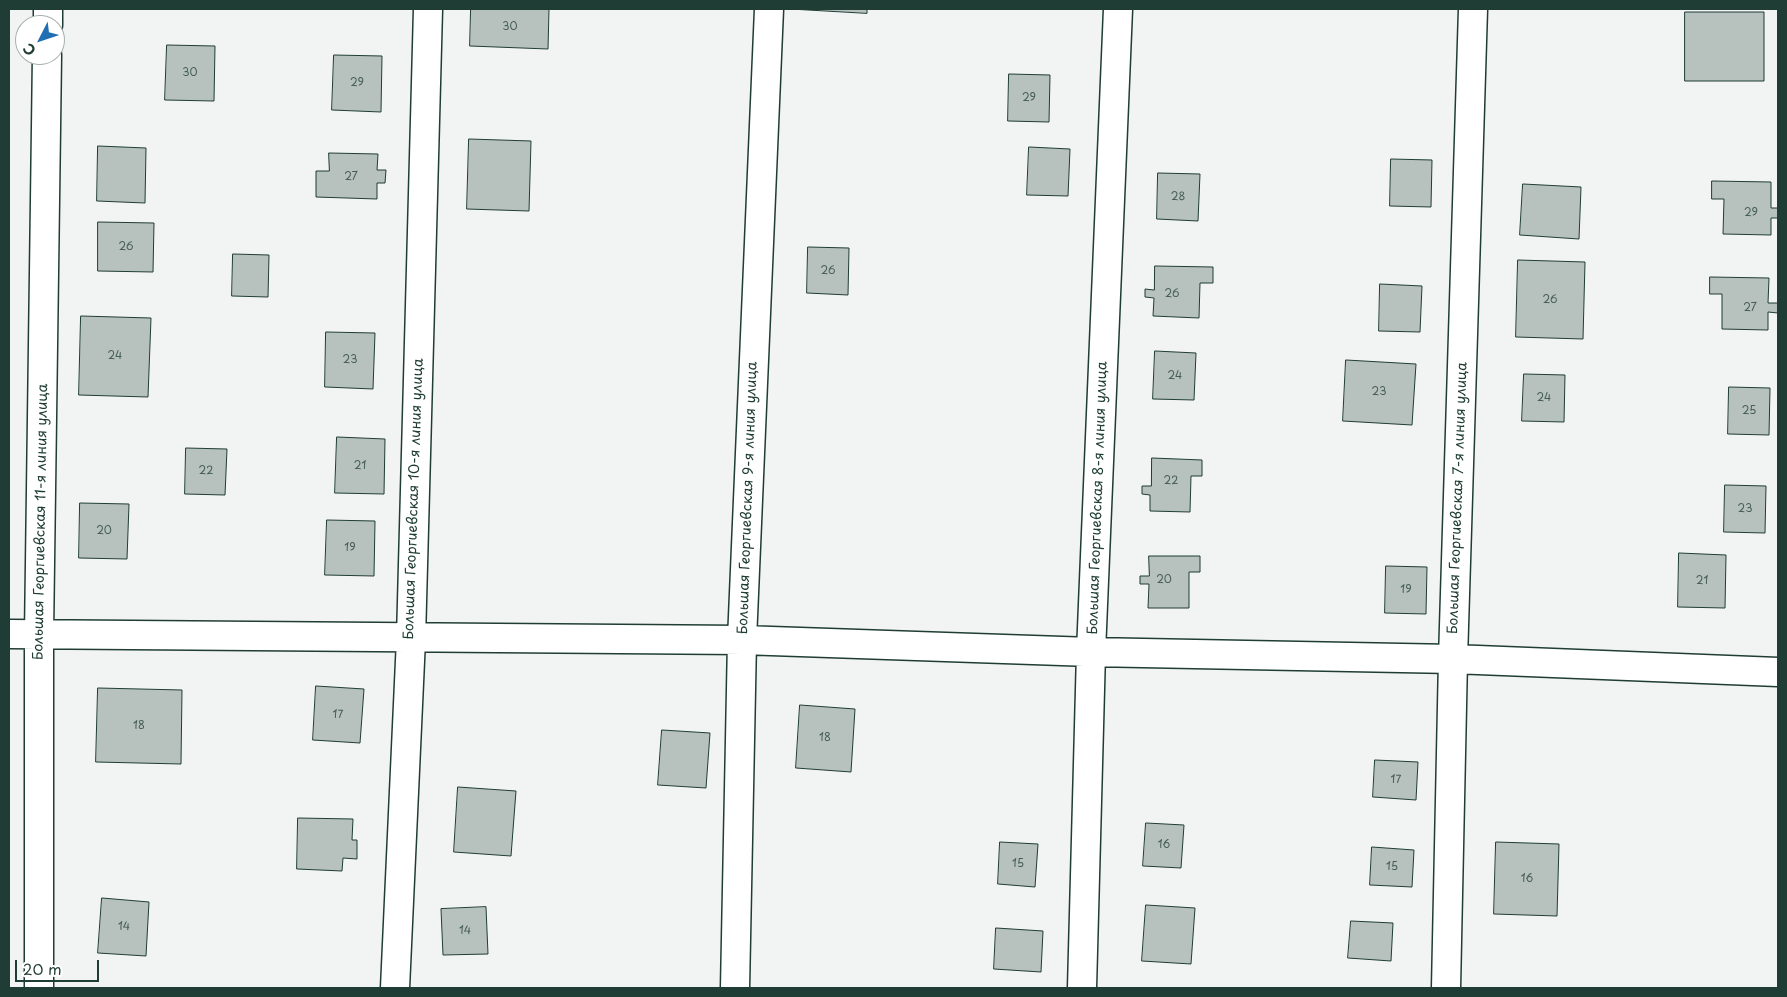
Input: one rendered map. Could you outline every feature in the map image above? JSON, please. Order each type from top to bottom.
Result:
[{"type":"street","name":"Большая Георгиевская 10-я линия улица","points":[[395,988],[411,639],[428,9]]},
{"type":"street","name":"Большая Георгиевская 9-я линия улица","points":[[735,988],[742,640],[769,9]]},
{"type":"street","name":"Большая Георгиевская 8-я линия улица","points":[[1082,988],[1091,652],[1118,9]]},
{"type":"street","name":"Большая Георгиевская 7-я линия улица","points":[[1446,988],[1453,659],[1473,9]]},
{"type":"street","name":"Большая Георгиевская 11-я линия улица","points":[[39,988],[39,636],[47,65]]},
{"type":"street","points":[[9,634],[39,636],[742,640],[1091,652],[1453,659],[1778,672]]},
{"type":"building","points":[[471,9],[549,9],[548,49],[470,46]]},
{"type":"building","points":[[791,9],[867,9],[867,13]]},
{"type":"building","points":[[1685,12],[1764,12],[1764,81],[1685,81]]},
{"type":"building","points":[[167,45],[215,46],[214,101],[165,100]]},
{"type":"building","points":[[334,55],[382,56],[381,112],[332,110]]},
{"type":"building","points":[[1009,74],[1050,75],[1049,122],[1008,121]]},
{"type":"building","points":[[469,139],[531,141],[529,211],[467,209]]},
{"type":"building","points":[[98,146],[146,148],[145,203],[97,201]]},
{"type":"building","points":[[1029,147],[1070,149],[1068,196],[1027,195]]},
{"type":"building","points":[[329,153],[378,154],[377,170],[386,170],[385,183],[377,183],[377,199],[316,197],[316,171],[329,171]]},
{"type":"building","points":[[1391,159],[1432,160],[1431,207],[1390,206]]},
{"type":"building","points":[[1158,173],[1200,174],[1198,221],[1157,219]]},
{"type":"building","points":[[1712,181],[1771,182],[1771,208],[1778,208],[1778,218],[1771,218],[1771,235],[1723,234],[1724,199],[1712,199]]},
{"type":"building","points":[[1523,184],[1581,187],[1579,239],[1520,235]]},
{"type":"building","points":[[98,222],[154,223],[153,272],[98,271]]},
{"type":"building","points":[[808,247],[849,248],[848,295],[807,293]]},
{"type":"building","points":[[233,254],[269,255],[268,297],[232,296]]},
{"type":"building","points":[[1518,260],[1585,262],[1583,339],[1516,337]]},
{"type":"building","points":[[1155,266],[1213,267],[1213,283],[1200,283],[1199,318],[1153,316],[1154,298],[1145,297],[1145,289],[1154,290]]},
{"type":"building","points":[[1710,277],[1769,278],[1768,303],[1778,303],[1778,313],[1768,312],[1768,330],[1722,329],[1722,294],[1710,294]]},
{"type":"building","points":[[1380,284],[1422,286],[1420,332],[1379,331]]},
{"type":"building","points":[[81,316],[151,318],[148,397],[79,395]]},
{"type":"building","points":[[326,332],[375,333],[373,389],[325,387]]},
{"type":"building","points":[[1155,351],[1196,353],[1194,400],[1153,399]]},
{"type":"building","points":[[1346,360],[1416,364],[1412,425],[1343,421]]},
{"type":"building","points":[[1524,374],[1565,375],[1564,422],[1522,421]]},
{"type":"building","points":[[1729,387],[1770,388],[1769,435],[1728,434]]},
{"type":"building","points":[[337,437],[385,439],[384,494],[335,493]]},
{"type":"building","points":[[186,448],[227,449],[225,495],[185,494]]},
{"type":"building","points":[[1152,458],[1202,460],[1202,476],[1191,476],[1190,512],[1150,511],[1150,495],[1142,494],[1142,486],[1151,486]]},
{"type":"building","points":[[1725,485],[1766,486],[1765,533],[1724,532]]},
{"type":"building","points":[[80,503],[129,504],[127,559],[79,558]]},
{"type":"building","points":[[327,520],[375,521],[374,576],[325,575]]},
{"type":"building","points":[[1679,553],[1726,555],[1725,608],[1678,607]]},
{"type":"building","points":[[1149,556],[1200,556],[1200,572],[1189,572],[1189,608],[1148,608],[1149,584],[1140,584],[1140,576],[1149,576]]},
{"type":"building","points":[[1386,566],[1427,567],[1426,614],[1385,613]]},
{"type":"building","points":[[316,686],[364,689],[360,743],[313,740]]},
{"type":"building","points":[[98,688],[182,690],[181,764],[96,762]]},
{"type":"building","points":[[800,705],[855,709],[851,772],[796,768]]},
{"type":"building","points":[[662,730],[710,733],[706,788],[658,785]]},
{"type":"building","points":[[1375,760],[1418,762],[1416,800],[1373,797]]},
{"type":"building","points":[[458,787],[516,791],[511,856],[454,852]]},
{"type":"building","points":[[298,818],[353,819],[352,840],[357,840],[357,859],[343,858],[342,871],[297,869]]},
{"type":"building","points":[[1146,823],[1184,825],[1181,868],[1143,866]]},
{"type":"building","points":[[1000,842],[1038,844],[1035,887],[998,884]]},
{"type":"building","points":[[1496,842],[1559,844],[1557,916],[1494,914]]},
{"type":"building","points":[[1372,847],[1414,850],[1412,887],[1370,885]]},
{"type":"building","points":[[102,898],[149,902],[146,956],[98,953]]},
{"type":"building","points":[[1146,905],[1195,908],[1191,964],[1142,961]]},
{"type":"building","points":[[486,907],[488,954],[443,955],[441,909]]},
{"type":"building","points":[[1351,921],[1393,923],[1391,961],[1348,958]]},
{"type":"building","points":[[996,928],[1043,931],[1041,972],[994,969]]}]
